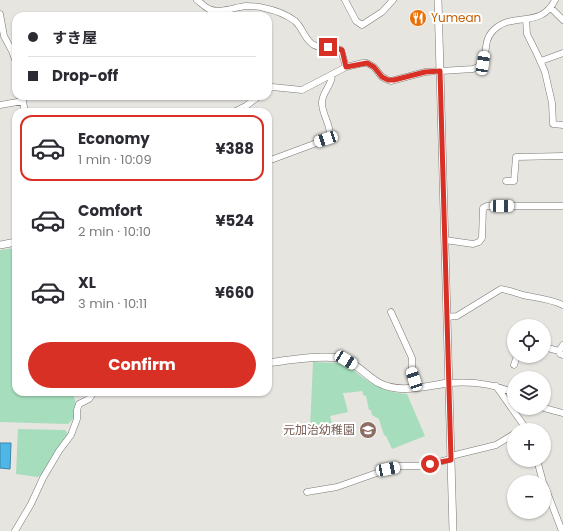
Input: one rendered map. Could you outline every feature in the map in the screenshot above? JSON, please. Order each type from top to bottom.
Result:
[{"type":"street","points":[[197,0],[206,7],[217,11],[256,6],[283,15],[295,21],[311,43],[315,46],[342,50],[346,67]]},
{"type":"street","points":[[345,0],[356,21],[362,25],[382,12],[393,0]]},
{"type":"street","points":[[438,0],[453,531]]},
{"type":"street","points":[[272,88],[302,90],[346,67],[367,63],[374,67],[384,79],[391,80],[425,72],[473,69],[483,63],[489,36],[494,29],[504,22],[540,17],[551,8],[556,0]]},
{"type":"street","points":[[206,7],[207,12]]},
{"type":"street","points":[[551,8],[563,20]]},
{"type":"street","points":[[0,14],[4,36],[12,51]]},
{"type":"street","points":[[526,19],[527,34],[545,72],[552,103],[553,124],[563,125]]},
{"type":"street","points":[[541,61],[563,53]]},
{"type":"street","points":[[272,160],[330,138],[331,131],[322,104],[322,95],[332,79],[332,75]]},
{"type":"street","points":[[0,105],[18,100]]},
{"type":"street","points":[[242,108],[254,100]]},
{"type":"street","points":[[506,181],[514,181],[516,157],[563,156]]},
{"type":"street","points":[[445,240],[473,244],[479,242],[482,238],[483,208],[487,206],[563,206]]},
{"type":"street","points":[[0,245],[12,243]]},
{"type":"street","points":[[447,317],[457,316],[501,289],[510,290],[520,295],[554,301],[563,305]]},
{"type":"street","points":[[391,312],[412,358],[412,372],[417,387]]},
{"type":"street","points":[[551,348],[562,350]]},
{"type":"street","points":[[272,363],[312,358],[338,358],[346,360],[379,383],[387,386],[403,389],[448,383],[478,382],[507,390]]},
{"type":"street","points":[[496,386],[521,423]]},
{"type":"street","points":[[15,531],[31,504],[43,478],[59,451],[71,435],[77,419],[79,404],[89,399],[91,396]]},
{"type":"street","points":[[551,410],[563,413]]},
{"type":"street","points":[[307,492],[337,487],[400,466],[422,466],[496,445],[507,438]]},
{"type":"street","points":[[551,502],[562,531]]},
{"type":"green space","points":[[12,248],[12,396],[74,396],[76,405],[74,410],[74,418],[68,424],[0,422],[0,250]]},
{"type":"green space","points":[[313,362],[345,364],[380,388],[407,394],[425,436],[392,449],[386,436],[384,435],[379,419],[372,415],[371,410],[369,410],[366,396],[363,395],[362,389],[362,391],[357,392],[324,394],[343,393],[348,412],[330,416],[333,427],[310,429]]},
{"type":"green space","points":[[18,429],[65,430],[68,434],[42,475],[38,477],[16,474]]},
{"type":"water","points":[[0,443],[11,443],[10,469],[0,468]]},
{"type":"place","name":"Yumean","points":[[418,18]]},
{"type":"place","name":"元加治幼稚園","points":[[368,430]]},
{"type":"route","points":[[328,47],[342,50],[346,67],[367,63],[374,67],[384,79],[388,80],[394,80],[425,72],[440,71],[451,460],[430,464]]}]
